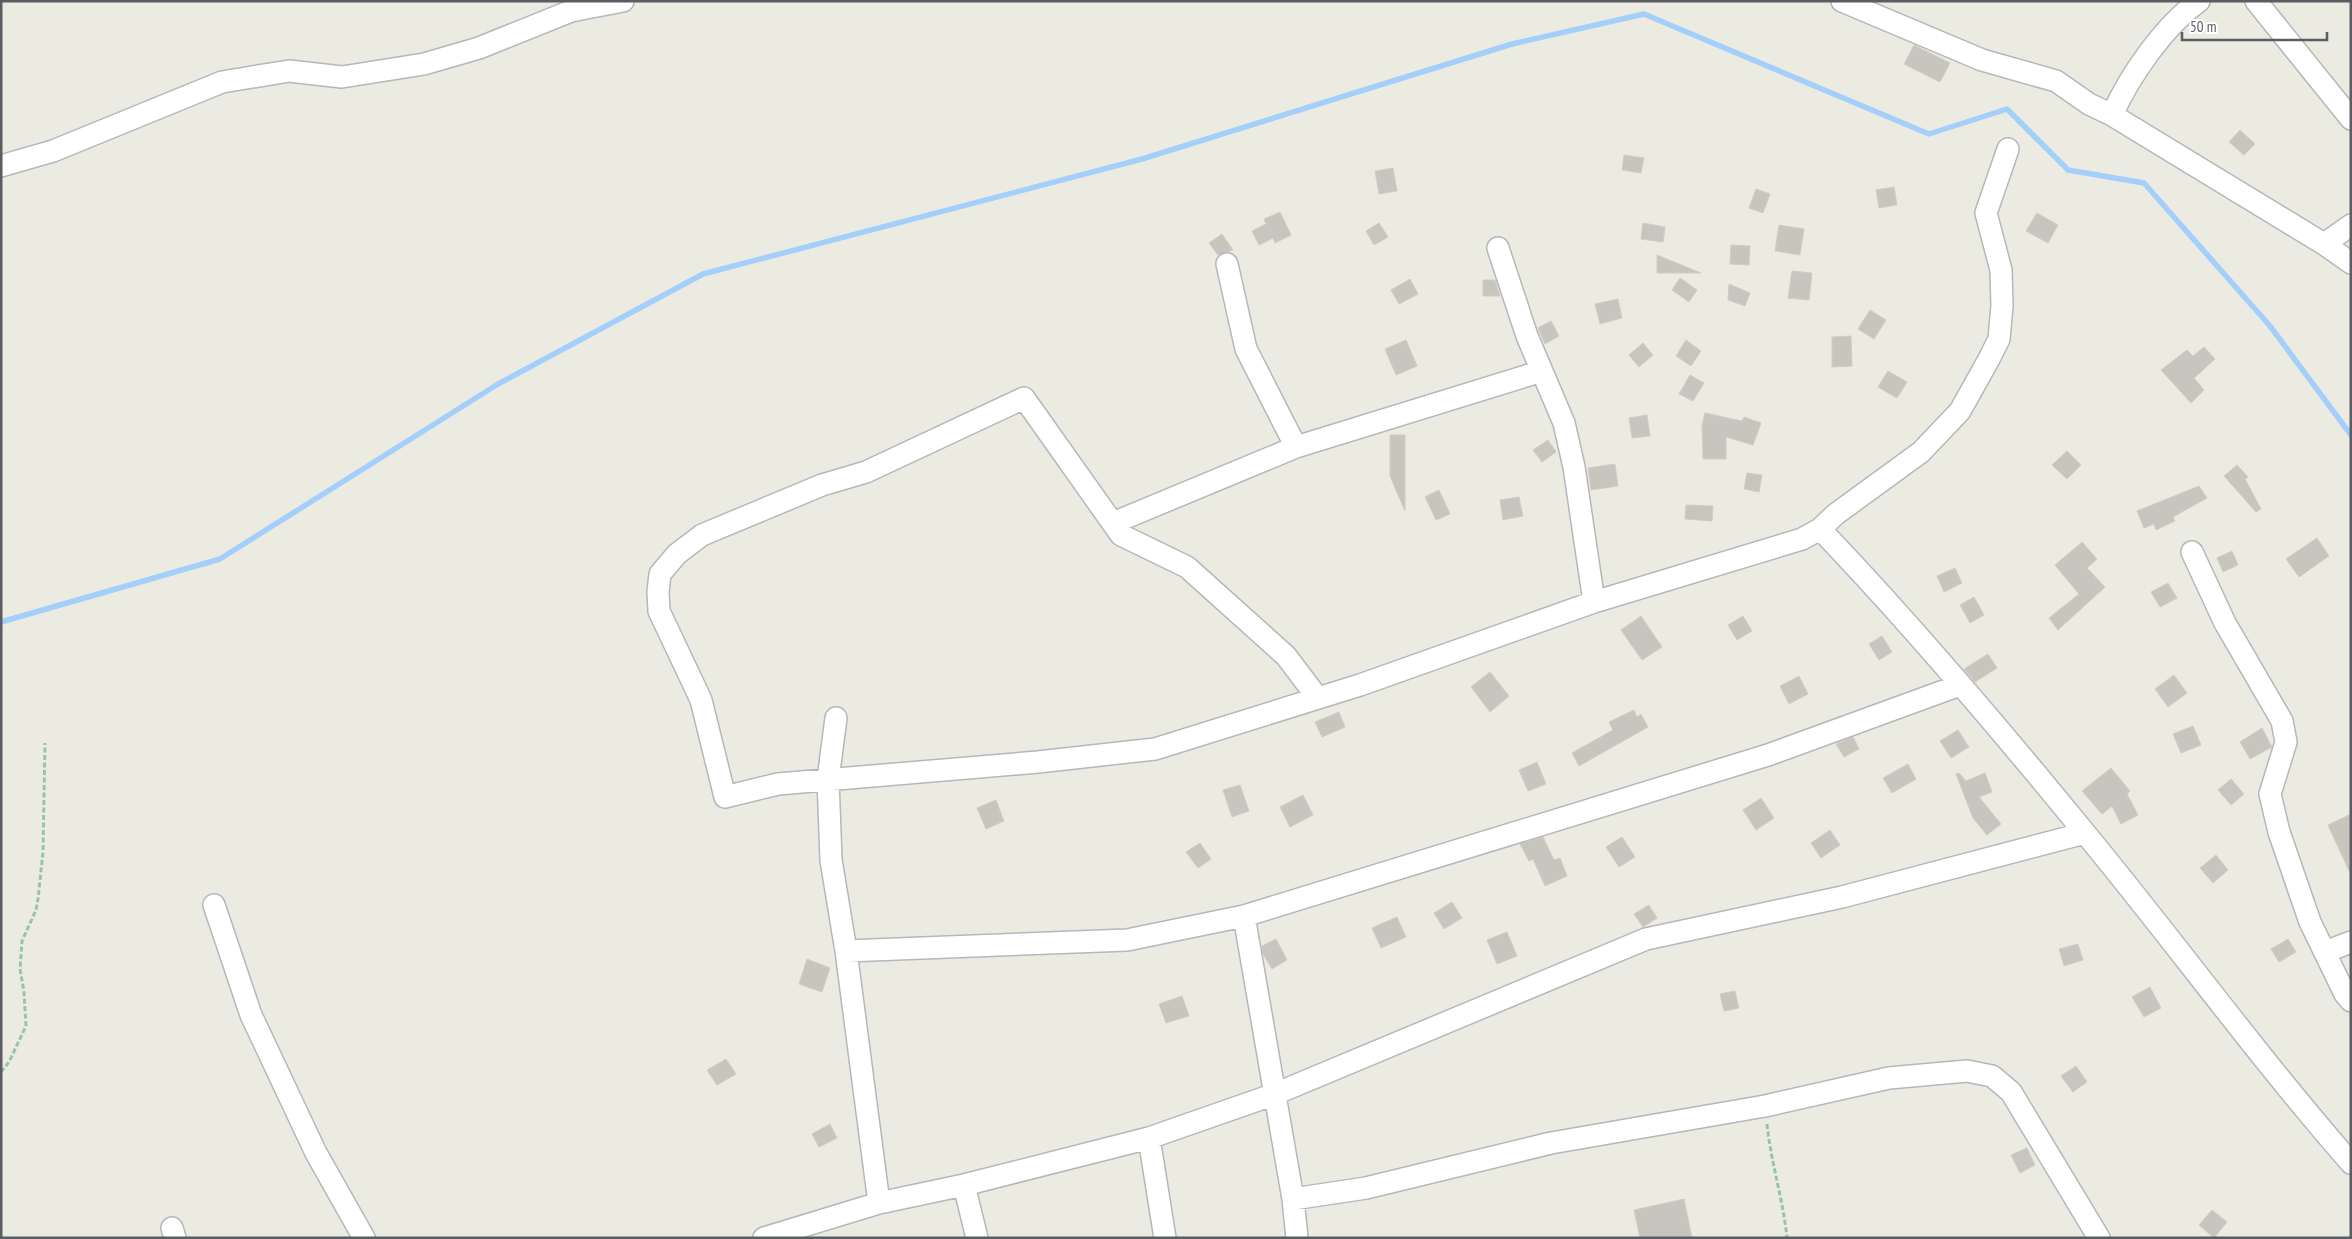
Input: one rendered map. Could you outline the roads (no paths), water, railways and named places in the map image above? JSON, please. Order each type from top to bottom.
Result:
[{"type":"street","points":[[1,166],[53,151],[222,82],[289,71],[342,77],[424,64],[479,48],[571,12],[622,1]]},
{"type":"street","points":[[1842,1],[1982,60],[2056,81],[2089,104],[2112,114],[2324,244],[2351,263]]},
{"type":"street","points":[[2112,114],[2119,99],[2155,46],[2183,13],[2200,1]]},
{"type":"street","points":[[2256,1],[2351,119]]},
{"type":"street","points":[[1317,697],[1286,656],[1187,567],[1121,535],[1024,398],[866,472],[822,486],[702,535],[677,554],[660,574],[658,592],[659,611],[701,700],[725,797],[778,784],[828,778],[921,772],[1154,749],[1378,679],[1594,602],[1802,539],[1820,529],[1852,502],[1921,452],[1960,411],[1999,339],[2002,306],[2001,270],[1986,213],[2008,149]]},
{"type":"street","points":[[2324,244],[2351,225]]},
{"type":"street","points":[[1498,248],[1527,336],[1564,423],[1574,467],[1594,602]]},
{"type":"street","points":[[1227,264],[1246,349],[1296,447]]},
{"type":"street","points":[[1113,523],[1296,447],[1542,371]]},
{"type":"street","points":[[1820,529],[1960,685],[2085,833],[2303,1108],[2351,1163]]},
{"type":"street","points":[[2192,552],[2225,623],[2282,721],[2286,742],[2270,794],[2279,832],[2310,922],[2345,994],[2351,1001]]},
{"type":"street","points":[[846,950],[1127,940],[1244,916],[1768,754],[1960,685]]},
{"type":"street","points":[[836,718],[828,778],[831,860],[846,950],[879,1203]]},
{"type":"street","points":[[764,1238],[803,1233],[879,1203],[1149,1138],[1275,1094],[1646,940],[1842,896],[2085,833]]},
{"type":"street","points":[[214,905],[252,1015],[316,1153],[364,1238]]},
{"type":"street","points":[[1244,916],[1293,1199],[1297,1238]]},
{"type":"street","points":[[2325,952],[2351,942]]},
{"type":"street","points":[[1293,1199],[1366,1188],[1550,1143],[1765,1106],[1889,1078],[1968,1071],[1992,1076],[2011,1092],[2099,1238]]},
{"type":"street","points":[[1149,1138],[1165,1238]]},
{"type":"street","points":[[964,1184],[977,1238]]},
{"type":"waterway","points":[[1,622],[220,559],[498,384],[703,274],[1142,159],[1512,44],[1644,14],[1929,134],[2007,109],[2068,170],[2144,183],[2270,326],[2351,435]]}]
